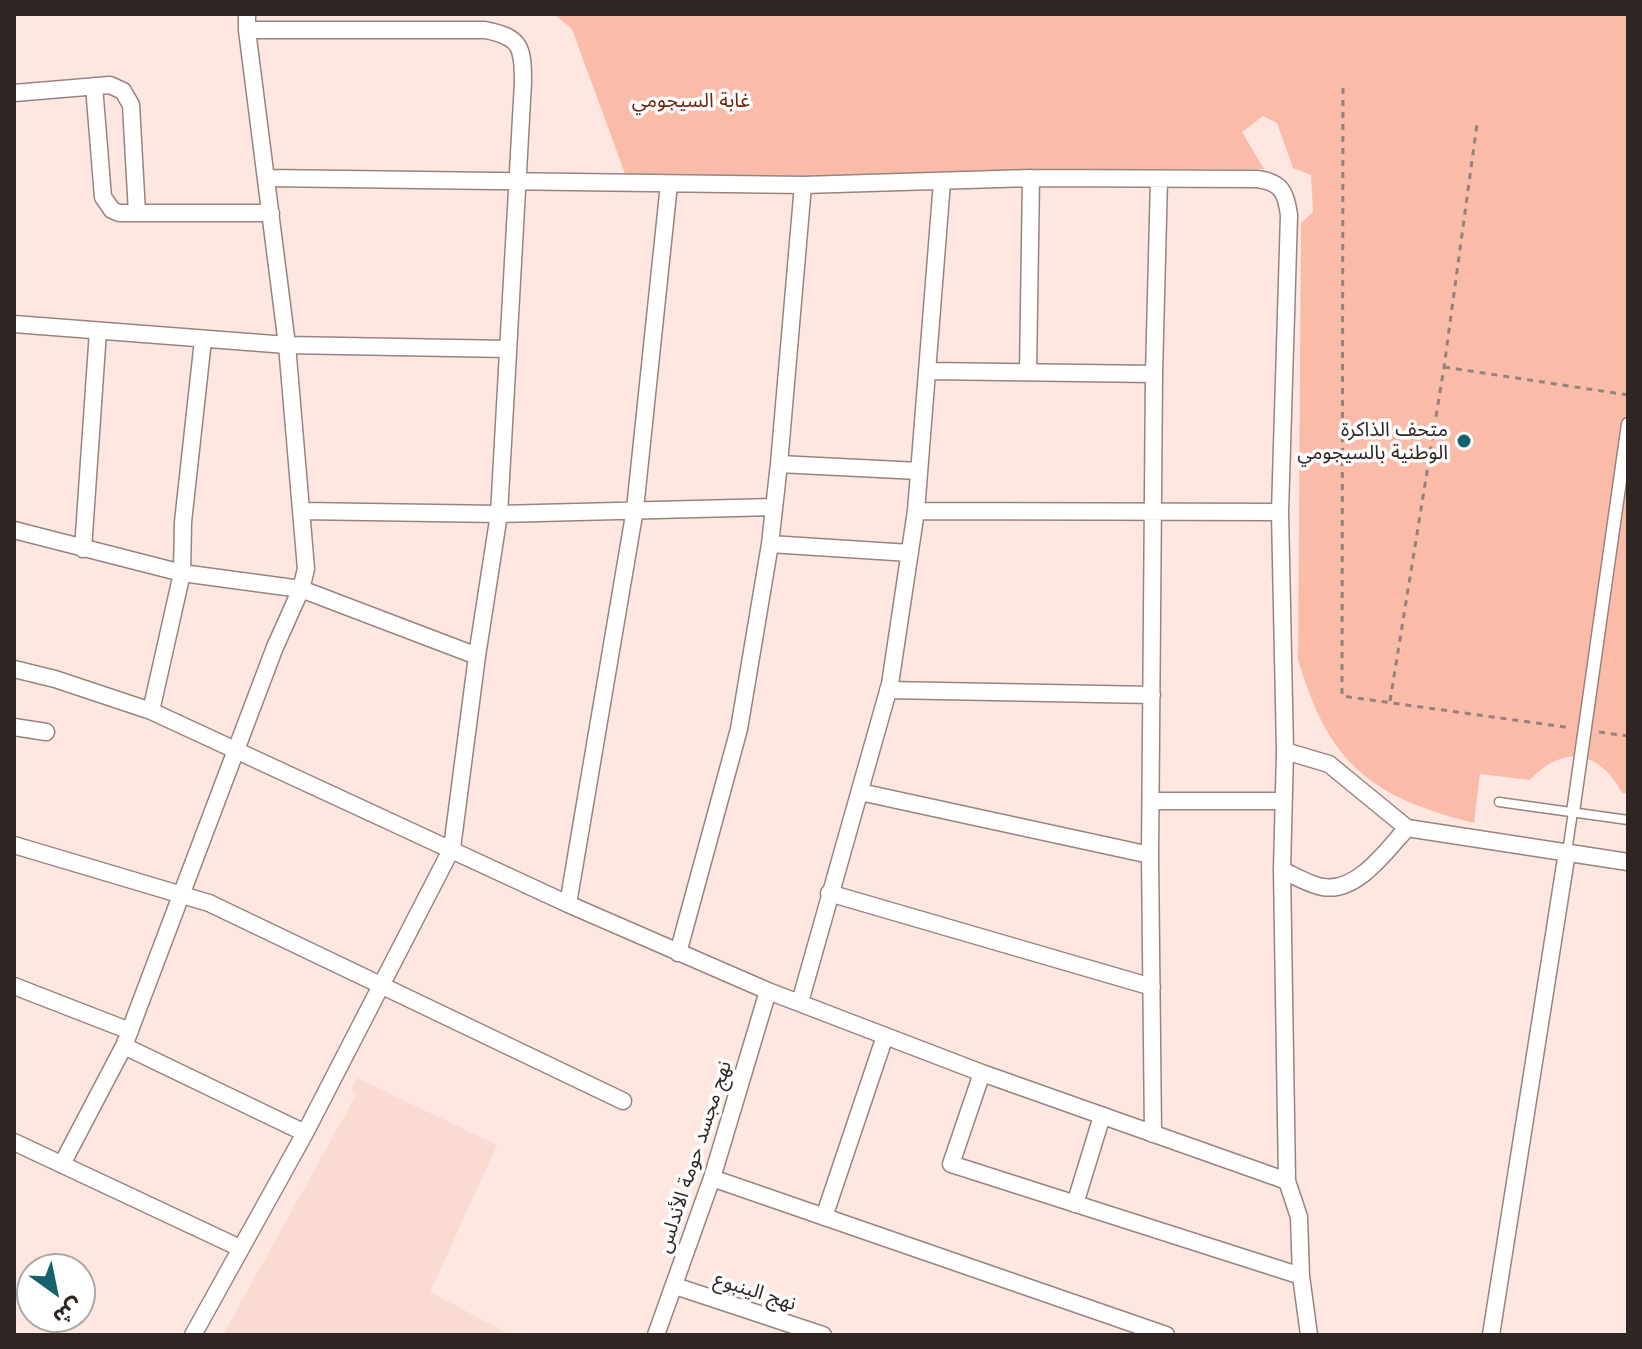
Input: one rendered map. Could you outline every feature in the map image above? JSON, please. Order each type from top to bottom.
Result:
[{"type":"street","points":[[62,1164],[127,1039],[275,647],[301,589],[306,569],[287,345],[247,22],[485,30],[509,34],[519,46],[523,61],[499,514],[452,848],[305,1133],[193,1335]]},
{"type":"street","points":[[14,93],[110,85],[119,88],[131,105],[137,213]]},
{"type":"street","points":[[94,86],[103,197],[112,210],[119,213],[271,213]]},
{"type":"street","points":[[267,178],[803,185],[1031,178],[1159,179],[1270,181],[1281,190],[1287,200],[1289,215],[1280,512],[1285,751],[1282,870],[1287,1181],[1299,1217],[1301,1276],[1309,1335]]},
{"type":"street","points":[[1028,372],[1031,178]]},
{"type":"street","points":[[1153,1134],[1150,855],[1154,374],[1159,179]]},
{"type":"street","points":[[800,1002],[888,690],[916,511],[942,182]]},
{"type":"street","points":[[568,904],[635,509],[669,184]]},
{"type":"street","points":[[678,953],[739,729],[770,544],[803,185]]},
{"type":"street","points":[[14,324],[287,345],[508,349]]},
{"type":"street","points":[[83,549],[98,331]]},
{"type":"street","points":[[151,711],[182,573],[183,522],[203,340]]},
{"type":"street","points":[[928,371],[1154,374]]},
{"type":"street","points":[[1573,812],[1628,424]]},
{"type":"street","points":[[779,464],[919,471]]},
{"type":"street","points":[[302,511],[499,514],[774,507]]},
{"type":"street","points":[[916,511],[1280,512]]},
{"type":"street","points":[[14,530],[182,573],[301,589],[477,656]]},
{"type":"street","points":[[770,544],[910,553]]},
{"type":"street","points":[[14,669],[55,679],[151,711],[568,904],[768,991],[982,1073],[1287,1181]]},
{"type":"street","points":[[888,690],[1152,695]]},
{"type":"street","points":[[14,727],[46,732]]},
{"type":"street","points":[[1285,751],[1329,764],[1407,828],[1628,862]]},
{"type":"street","points":[[860,792],[1150,855]]},
{"type":"street","points":[[1151,801],[1283,801]]},
{"type":"street","points":[[1282,870],[1321,887],[1336,888],[1357,878],[1407,828]]},
{"type":"street","points":[[14,845],[209,903],[623,1101]]},
{"type":"street","points":[[1491,1335],[1567,852]]},
{"type":"street","points":[[829,893],[1152,987]]},
{"type":"street","points":[[14,986],[127,1039],[305,1133]]},
{"type":"street","name":"نهج مجسد حومة الأندلس","points":[[656,1335],[712,1178],[768,991]]},
{"type":"street","points":[[824,1217],[885,1036]]},
{"type":"street","points":[[982,1073],[951,1164],[1301,1276]]},
{"type":"street","points":[[1075,1204],[1102,1116]]},
{"type":"street","points":[[14,1142],[240,1248]]},
{"type":"street","points":[[712,1178],[1166,1335]]},
{"type":"street","name":"نهج الينبوع","points":[[675,1286],[823,1335]]},
{"type":"lane","points":[[1499,802],[1628,820]]},
{"type":"lane","points":[[1567,852],[1573,812]]},
{"type":"path","points":[[1343,88],[1342,696],[1628,736]]},
{"type":"path","points":[[1390,702],[1444,367],[1477,124]]},
{"type":"path","points":[[1444,367],[1628,395]]},
{"type":"shaded area","points":[[357,1078],[497,1145],[430,1292],[511,1335],[223,1335],[356,1095],[352,1087]]},
{"type":"green space","name":"متحف الذاكرة الوطنية بالسيجومي","points":[[554,14],[1628,14],[1628,794],[1622,793],[1603,768],[1592,761],[1567,757],[1542,769],[1530,780],[1480,774],[1474,823],[1407,801],[1381,787],[1358,770],[1339,750],[1324,725],[1298,659],[1301,223],[1313,212],[1311,175],[1293,168],[1277,123],[1263,116],[1242,132],[1264,169],[1116,169],[631,190],[572,29]]},
{"type":"place","name":"متحف الذاكرة الوطنية بالسيجومي","points":[[1464,441]]},
{"type":"park label","name":"غابة السيجومي","points":[[691,101]]}]
